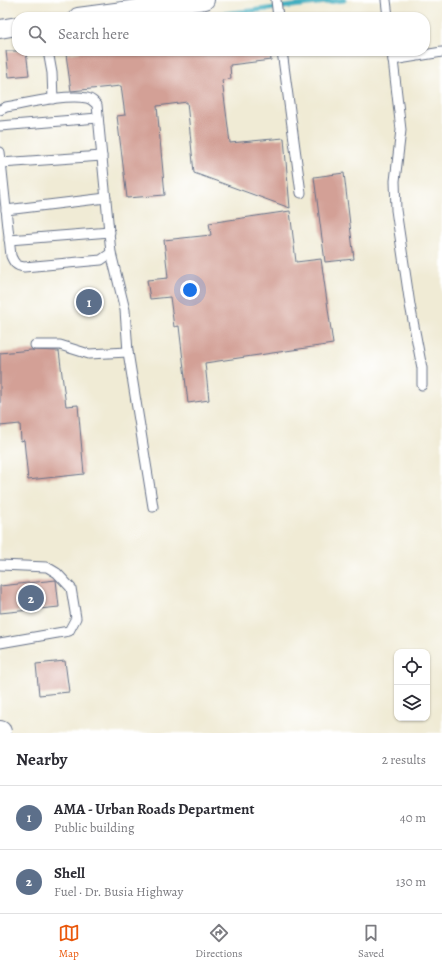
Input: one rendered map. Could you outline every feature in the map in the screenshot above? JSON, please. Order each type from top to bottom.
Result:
[{"type":"street","points":[[115,12],[205,0]]},
{"type":"street","points":[[0,29],[12,27]]},
{"type":"lane","points":[[276,0],[277,12]]},
{"type":"lane","points":[[386,0],[387,12]]},
{"type":"lane","points":[[430,53],[442,52]]},
{"type":"lane","points":[[49,56],[52,73],[53,99]]},
{"type":"lane","points":[[283,56],[301,193]]},
{"type":"lane","points":[[392,56],[401,130],[395,181],[396,210],[410,305],[422,368],[422,385]]},
{"type":"lane","points":[[0,110],[6,107],[53,99],[83,98],[93,100],[97,105],[111,253],[126,310],[128,352],[153,507]]},
{"type":"lane","points":[[0,126],[98,118]]},
{"type":"lane","points":[[0,152],[9,240],[13,262],[18,266],[24,267],[101,260],[111,253]]},
{"type":"lane","points":[[1,163],[102,156]]},
{"type":"lane","points":[[6,210],[106,198]]},
{"type":"lane","points":[[9,240],[110,232]]},
{"type":"lane","points":[[35,345],[60,345],[89,354],[128,352]]},
{"type":"lane","points":[[0,565],[47,567],[58,573],[71,588],[76,618],[69,631],[0,643]]},
{"type":"building","points":[[6,51],[12,51],[12,56],[27,56],[29,75],[9,77]]},
{"type":"building","points":[[66,56],[271,56],[271,60],[230,65],[231,79],[222,80],[230,143],[284,138],[290,208],[194,173],[187,102],[157,106],[165,195],[127,198],[117,116],[125,115],[121,86],[71,91]]},
{"type":"building","points":[[344,173],[354,259],[325,262],[314,177]]},
{"type":"building","points":[[290,211],[296,262],[321,259],[333,344],[205,363],[209,400],[188,403],[179,326],[174,327],[170,297],[150,299],[147,280],[168,278],[164,240],[211,235],[209,223]]},
{"type":"building","points":[[31,350],[59,351],[66,406],[78,405],[84,474],[28,480],[24,440],[21,441],[20,424],[0,426],[0,353]]},
{"type":"building","points":[[56,580],[59,607],[0,613],[0,586]]},
{"type":"building","points":[[65,661],[69,692],[39,695],[36,664]]},
{"type":"waterway","points":[[240,12],[344,0]]},
{"type":"place","name":"AMA - Urban Roads Department","points":[[89,302]]},
{"type":"place","name":"Shell","points":[[31,598]]}]
